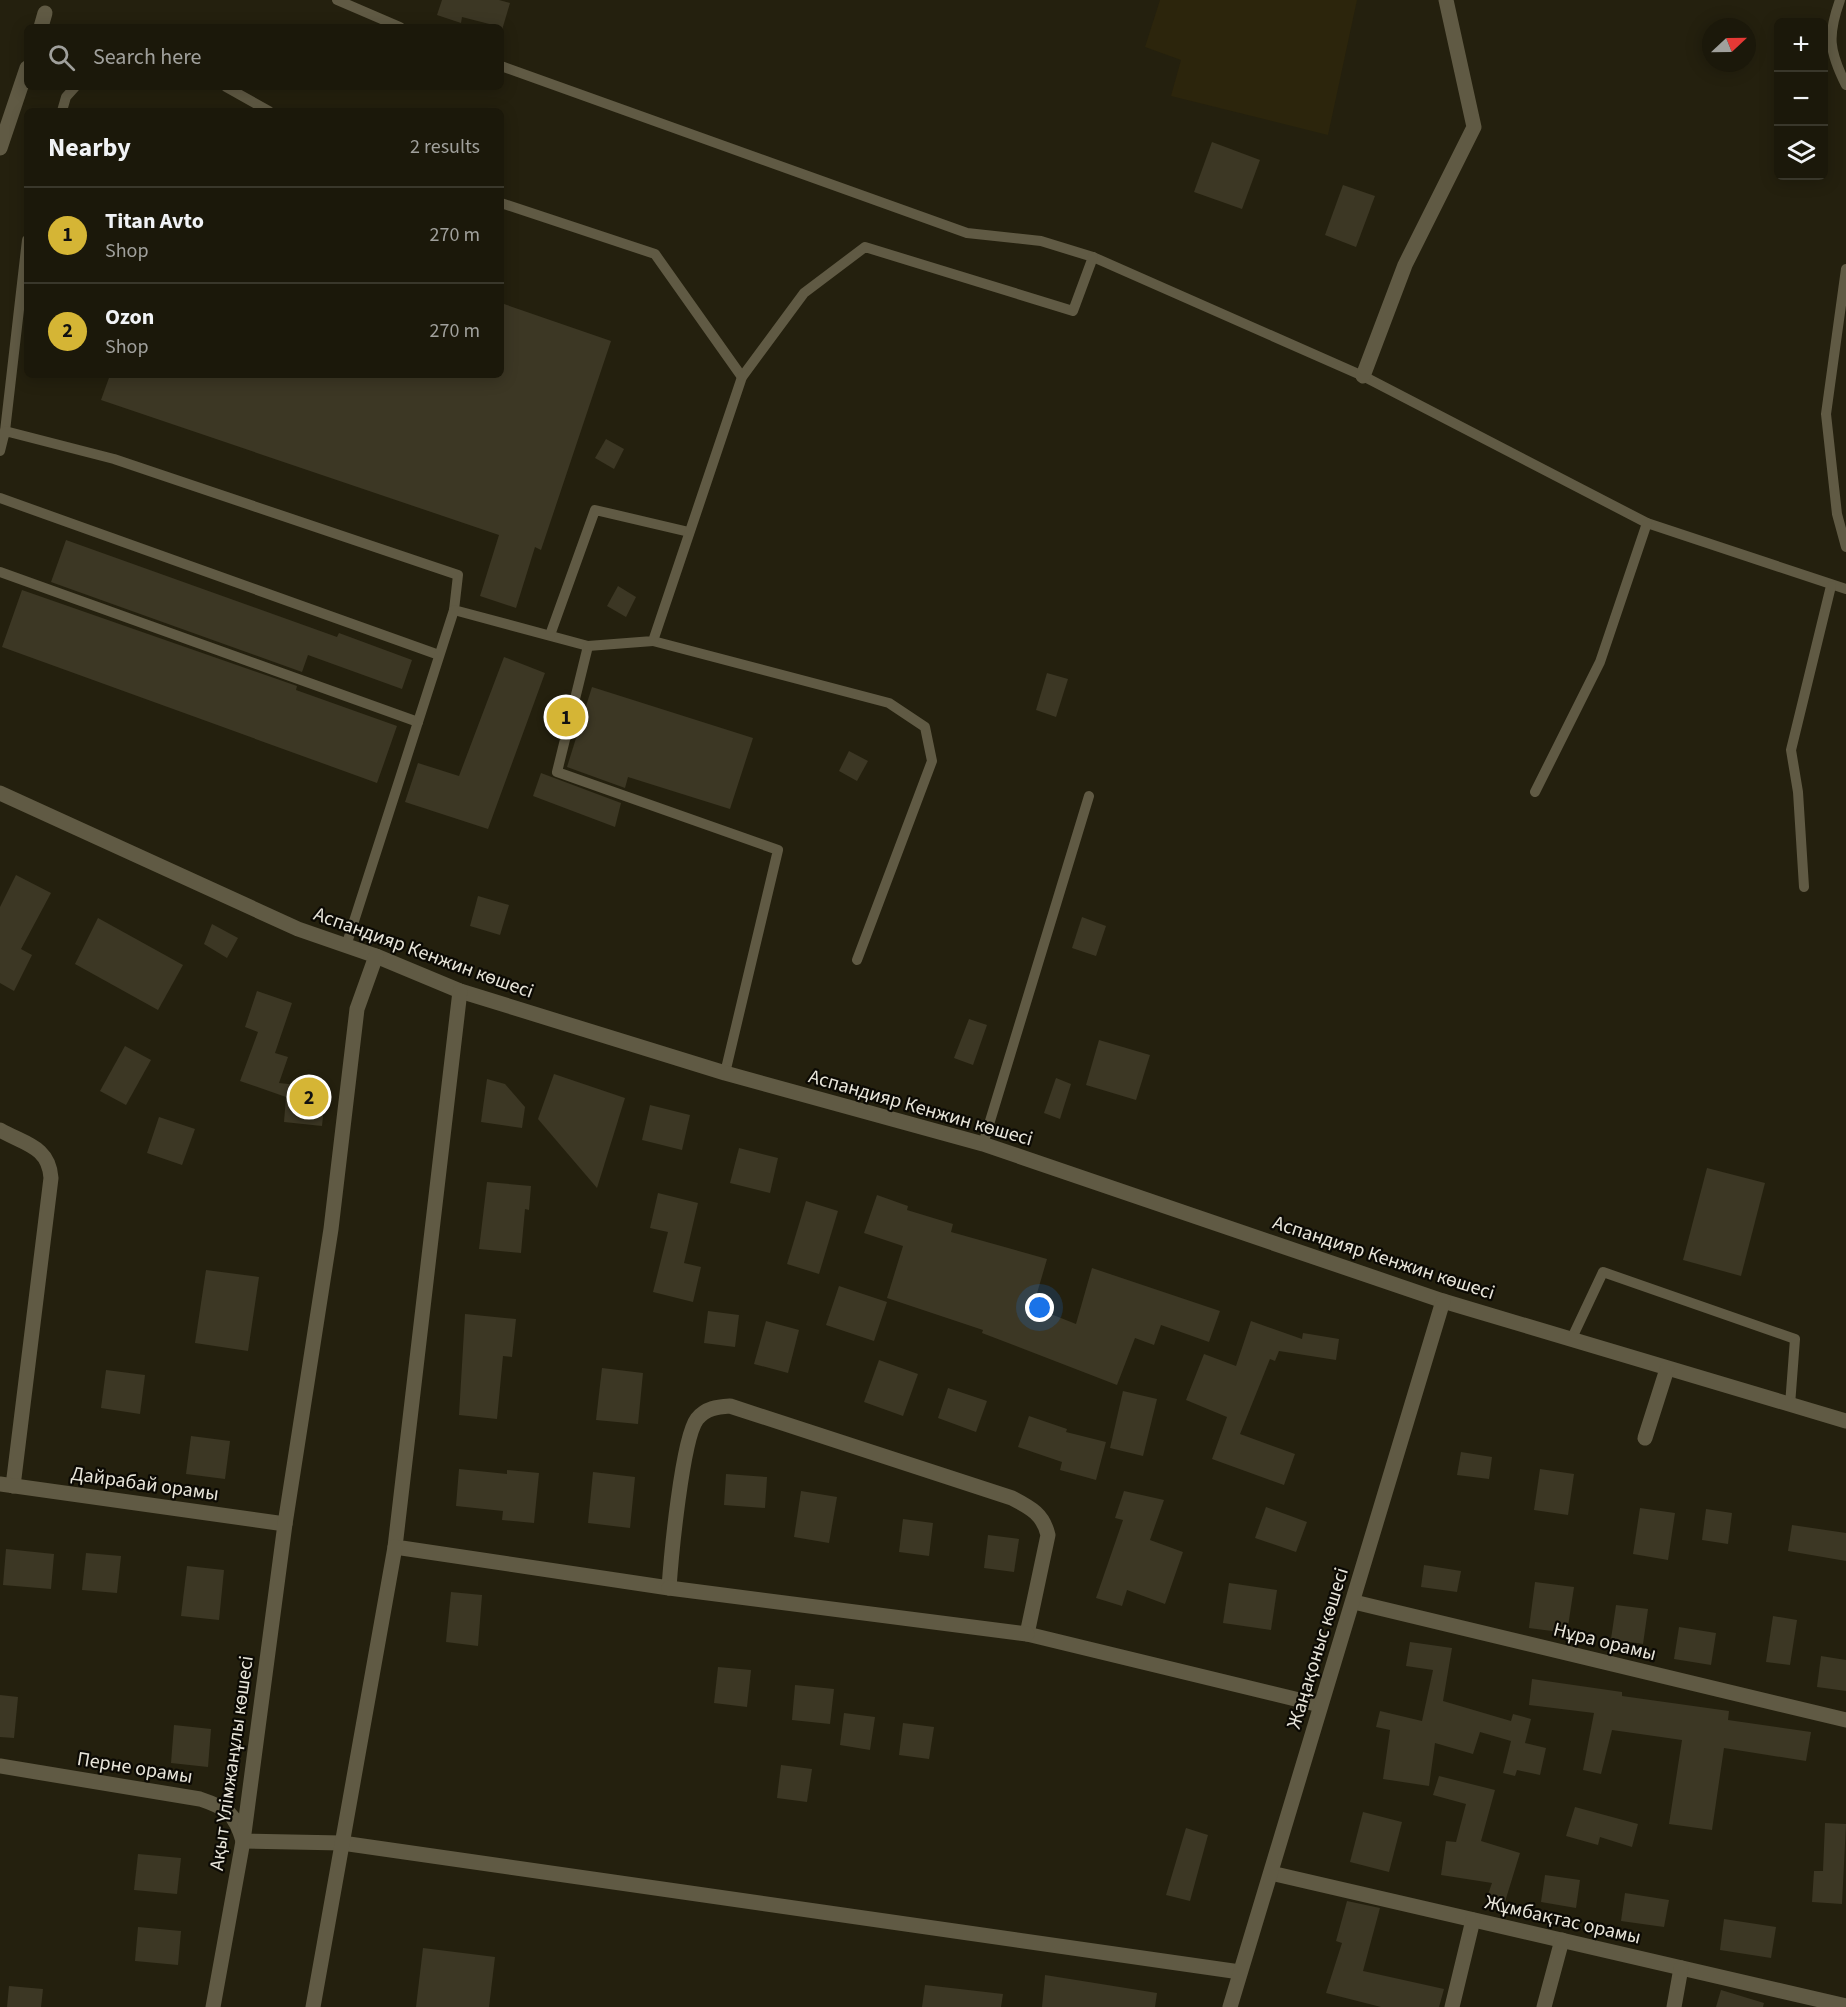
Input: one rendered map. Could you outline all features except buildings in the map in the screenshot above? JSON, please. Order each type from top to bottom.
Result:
[{"type":"street","points":[[1363,376],[1405,265],[1474,127],[1446,0]]},
{"type":"street","points":[[0,148],[24,77]]},
{"type":"street","name":"Аспандияр Кенжин көшесі","points":[[0,793],[298,929],[376,956],[460,991],[725,1073],[983,1144],[1443,1301],[1846,1421]]},
{"type":"street","name":"Ақыт Үлімжанұлы көшесі","points":[[213,2007],[243,1841],[285,1524],[331,1229],[357,1009],[376,956]]},
{"type":"street","points":[[314,2007],[394,1547],[460,991]]},
{"type":"street","points":[[0,1130],[43,1154],[50,1164],[51,1178],[6,1485]]},
{"type":"street","name":"Жаңақоныс көшесі","points":[[1230,2007],[1443,1301]]},
{"type":"street","points":[[1644,1438],[1667,1369]]},
{"type":"street","points":[[669,1588],[674,1530],[692,1427],[707,1411],[716,1407],[730,1406],[1012,1498],[1037,1512],[1045,1522],[1048,1535],[1028,1634]]},
{"type":"street","name":"Дайрабай орамы","points":[[6,1485],[285,1524]]},
{"type":"street","points":[[394,1547],[669,1588],[1028,1634],[1320,1705]]},
{"type":"street","name":"Нұра орамы","points":[[1354,1602],[1846,1720]]},
{"type":"street","name":"Перне орамы","points":[[0,1767],[200,1798],[229,1812],[237,1821],[243,1841]]},
{"type":"street","points":[[243,1841],[342,1843],[1240,1972]]},
{"type":"street","name":"Жұмбақтас орамы","points":[[1271,1873],[1846,2006]]},
{"type":"street","points":[[1452,2007],[1473,1920]]},
{"type":"street","points":[[1544,2007],[1562,1940]]},
{"type":"street","points":[[1674,2007],[1681,1968]]},
{"type":"lane","points":[[337,0],[393,24]]},
{"type":"lane","points":[[1840,0],[1830,28],[1834,62],[1846,85]]},
{"type":"lane","points":[[504,67],[967,233],[1041,241],[1093,257],[1363,376],[1647,523],[1846,589]]},
{"type":"lane","points":[[63,108],[66,97],[72,90]]},
{"type":"lane","points":[[231,90],[264,108]]},
{"type":"lane","points":[[504,204],[655,254],[742,377]]},
{"type":"lane","points":[[653,641],[742,377],[804,293],[865,247],[1073,312],[1093,257]]},
{"type":"lane","points":[[0,451],[5,431],[24,266]]},
{"type":"lane","points":[[1846,269],[1826,414],[1838,514],[1846,547]]},
{"type":"lane","points":[[5,431],[114,459],[458,574],[454,610],[346,946]]},
{"type":"lane","points":[[0,498],[440,655]]},
{"type":"lane","points":[[549,635],[595,510],[689,532]]},
{"type":"lane","points":[[1535,792],[1600,662],[1647,523]]},
{"type":"lane","points":[[0,572],[418,722]]},
{"type":"lane","points":[[1804,887],[1798,792],[1791,750],[1831,585]]},
{"type":"lane","points":[[454,610],[588,646],[653,641],[889,703],[925,727],[932,761],[857,960]]},
{"type":"lane","points":[[588,646],[557,772],[778,850],[725,1073]]},
{"type":"lane","points":[[983,1144],[1089,796]]},
{"type":"lane","points":[[1571,1340],[1603,1272],[1795,1339],[1790,1405]]},
{"type":"shaded area","points":[[1160,0],[1357,0],[1328,135],[1171,96],[1181,60],[1145,47]]},
{"type":"place","name":"Titan Avto","points":[[566,717]]},
{"type":"place","name":"Ozon","points":[[309,1097]]}]
